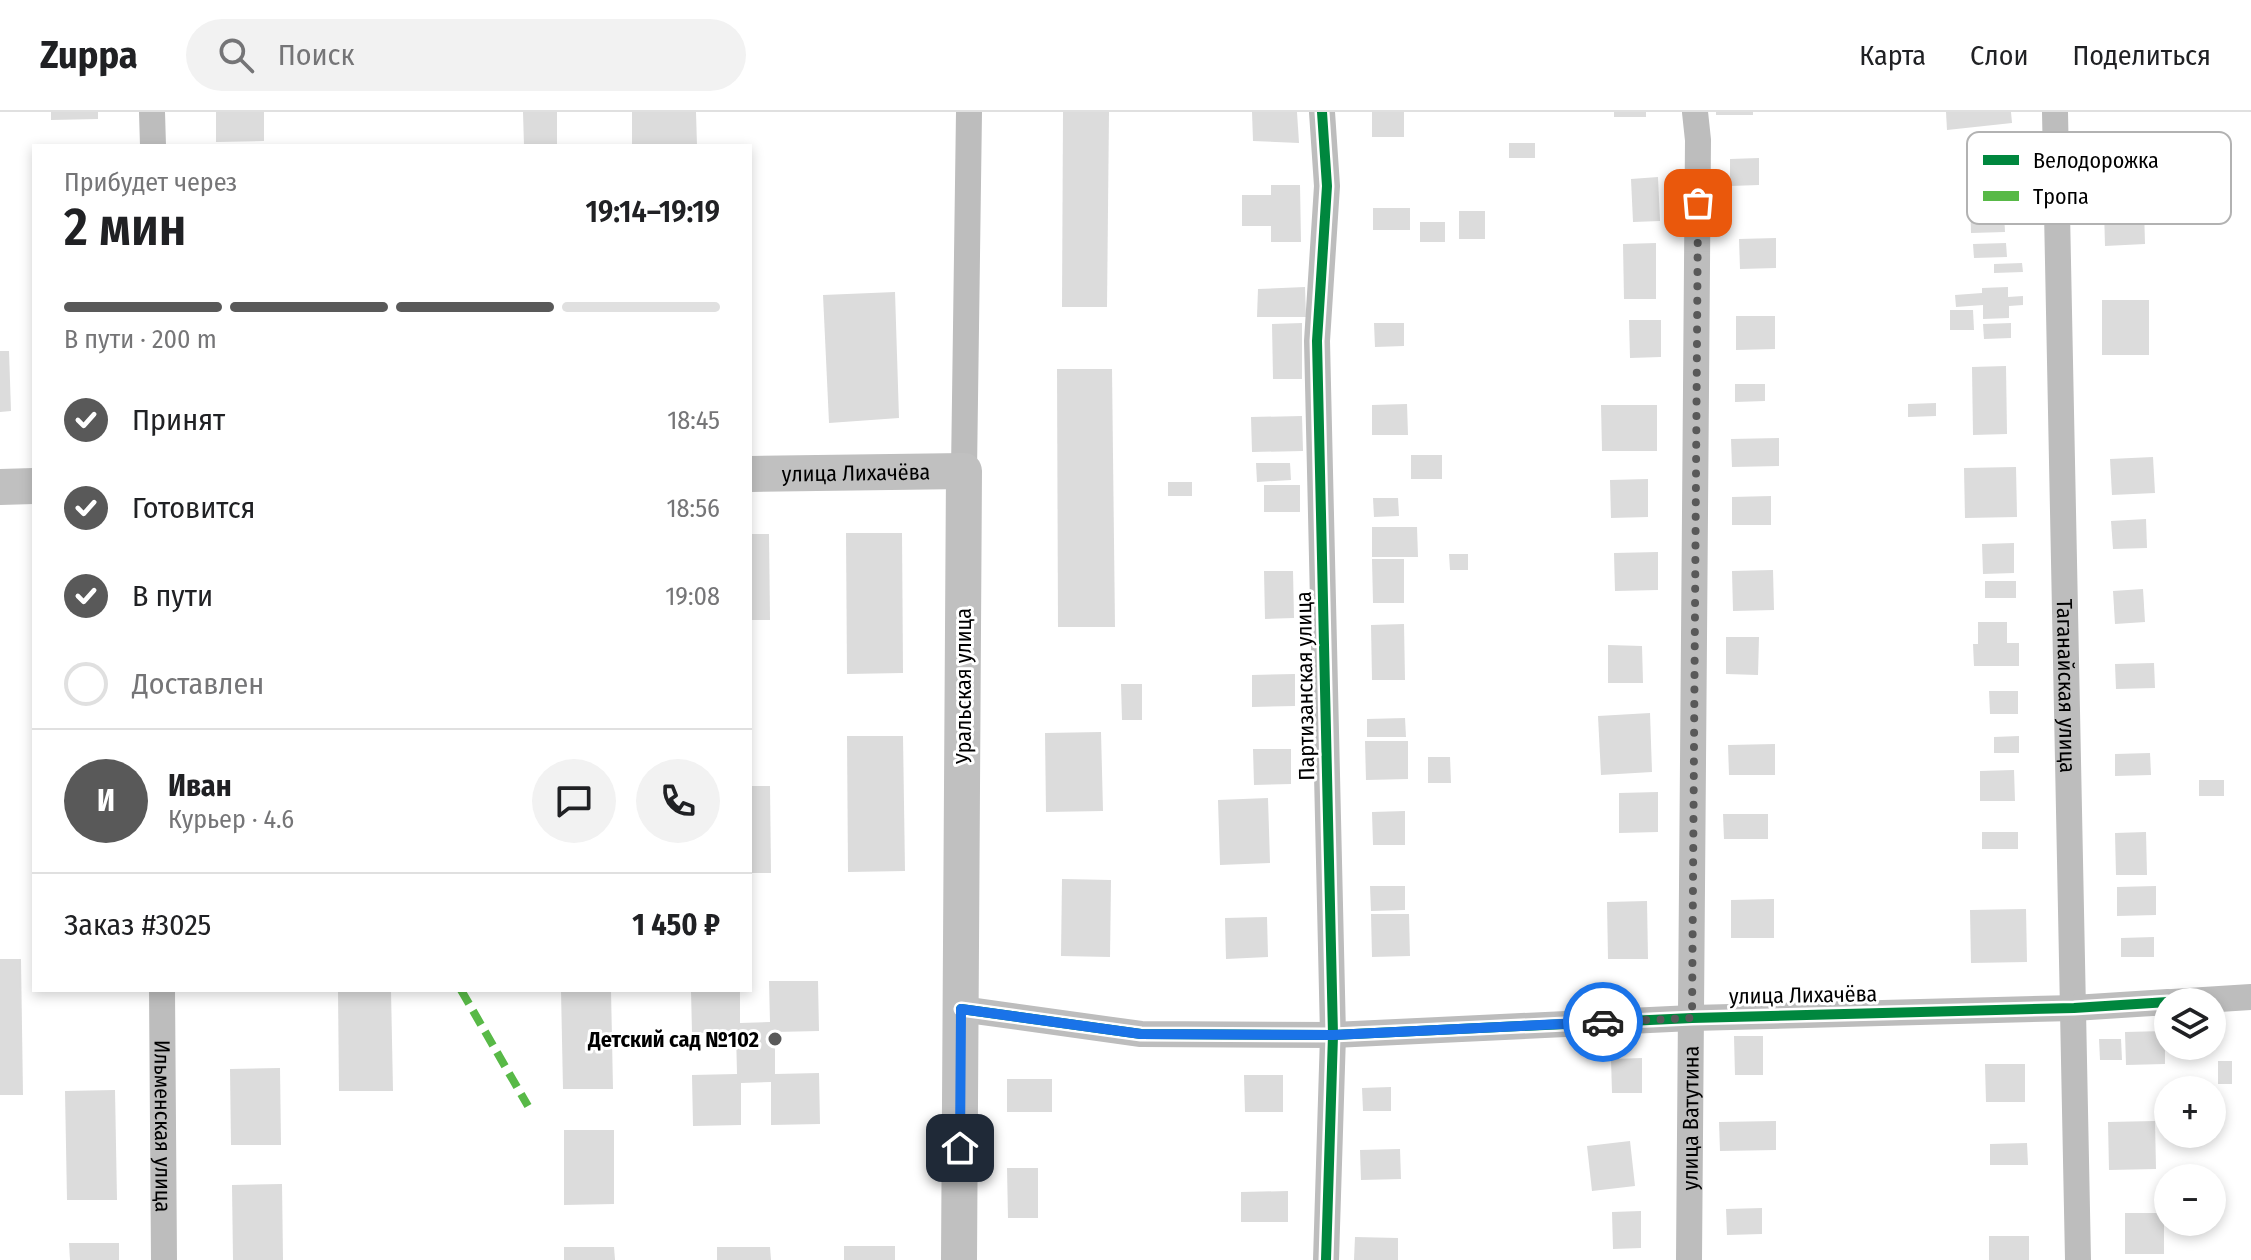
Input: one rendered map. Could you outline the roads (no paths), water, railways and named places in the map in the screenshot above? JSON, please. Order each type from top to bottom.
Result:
[{"type":"street","points":[[152,112],[153,144]]},
{"type":"street","name":"Уральская улица","points":[[959,1260],[969,112]]},
{"type":"street","name":"Партизанская улица","points":[[1322,112],[1327,186],[1317,341],[1333,1035],[1326,1260]]},
{"type":"street","name":"улица Ватутина","points":[[1689,1260],[1698,156],[1695,112]]},
{"type":"street","name":"Таганайская улица","points":[[2055,112],[2055,132]]},
{"type":"street","name":"Таганайская улица","points":[[2057,224],[2078,1260]]},
{"type":"street","name":"улица Лихачёва","points":[[752,474],[964,471]]},
{"type":"street","points":[[0,487],[32,486]]},
{"type":"street","name":"Ильменская улица","points":[[162,992],[164,1260]]},
{"type":"street","name":"улица Лихачёва","points":[[2226,999],[2251,997]]},
{"type":"street","name":"улица Лихачёва","points":[[961,1009],[1141,1034],[1333,1035],[1692,1018],[2074,1008],[2154,1003]]},
{"type":"place","name":"Детский сад №102","points":[[775,1039]]}]
